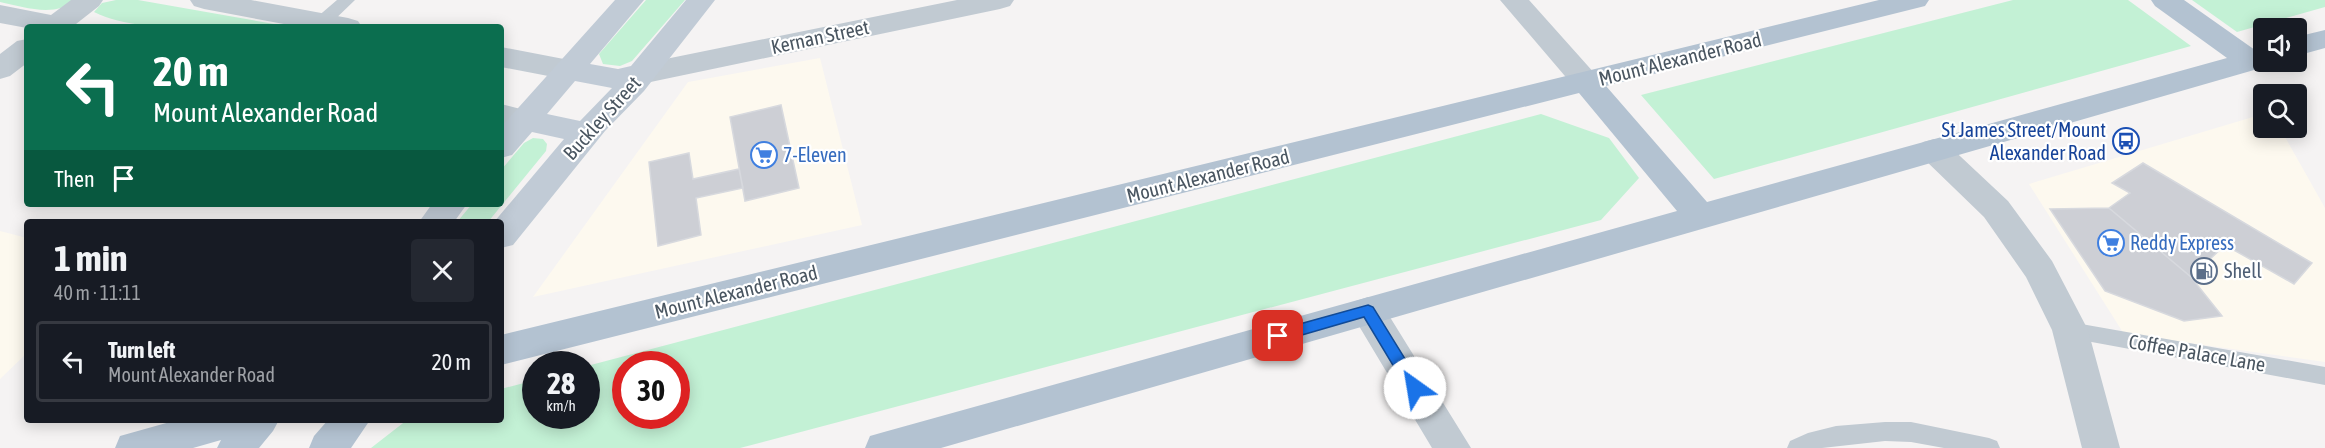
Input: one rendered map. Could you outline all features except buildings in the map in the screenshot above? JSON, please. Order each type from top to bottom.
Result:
[{"type":"main road","points":[[504,140],[513,117],[569,70],[630,0]]},
{"type":"main road","name":"Buckley Street","points":[[504,232],[702,0]]},
{"type":"main road","name":"Mount Alexander Road","points":[[504,349],[1915,0]]},
{"type":"main road","points":[[2165,0],[2253,56]]},
{"type":"main road","points":[[2307,44],[2325,39]]},
{"type":"main road","points":[[884,448],[2253,60]]},
{"type":"main road","points":[[569,70],[618,79],[641,74]]},
{"type":"main road","points":[[1586,82],[1701,217]]},
{"type":"main road","points":[[513,117],[587,133]]},
{"type":"main road","points":[[438,219],[448,207]]},
{"type":"main road","points":[[134,448],[226,423]]},
{"type":"main road","points":[[236,448],[257,423]]},
{"type":"main road","points":[[328,448],[349,423]]},
{"type":"street","points":[[60,24],[89,0]]},
{"type":"street","points":[[204,0],[330,24]]},
{"type":"street","name":"Kernan Street","points":[[641,74],[1000,0]]},
{"type":"street","points":[[1515,0],[1586,82]]},
{"type":"street","points":[[0,14],[48,24]]},
{"type":"street","points":[[0,69],[24,50]]},
{"type":"street","points":[[504,58],[569,70]]},
{"type":"street","points":[[1934,150],[1996,208],[2040,270],[2070,330],[2101,448]]},
{"type":"street","points":[[1368,311],[1452,448]]},
{"type":"lane","points":[[335,24],[347,0]]},
{"type":"lane","name":"Coffee Palace Lane","points":[[2070,330],[2325,376]]},
{"type":"lane","points":[[1798,448],[1808,441],[1834,435],[1909,432],[1989,448]]},
{"type":"shaded area","name":"7-Eleven","points":[[820,58],[862,225],[533,297],[688,82]]},
{"type":"shaded area","name":"Shell","points":[[2253,117],[2253,138],[2286,138],[2325,208],[2325,362],[2124,334],[2029,184]]},
{"type":"shaded area","points":[[0,231],[24,237],[24,356],[0,379]]},
{"type":"green space","points":[[0,0],[75,0],[58,9],[39,10],[0,2]]},
{"type":"green space","points":[[116,0],[138,0],[274,24],[138,24],[114,20],[94,12],[102,3]]},
{"type":"green space","points":[[646,0],[685,0],[632,61],[620,66],[603,64],[599,54]]},
{"type":"green space","points":[[2013,0],[2128,0],[2191,46],[1714,179],[1641,95]]},
{"type":"green space","points":[[2192,0],[2325,0],[2325,7],[2286,18],[2253,18],[2253,27],[2237,32]]},
{"type":"green space","points":[[1541,114],[1609,138],[1639,178],[1601,220],[740,448],[371,448],[403,423],[504,423],[504,388],[522,383],[522,429],[600,429],[600,363],[612,359],[612,429],[690,429],[690,351],[644,351]]},
{"type":"green space","points":[[533,138],[543,139],[547,144],[546,151],[504,202],[504,166],[524,143]]},
{"type":"green space","points":[[470,207],[500,207],[490,219],[460,219]]},
{"type":"place","name":"St James Street/Mount Alexander Road","points":[[2126,141]]},
{"type":"place","name":"7-Eleven","points":[[764,155]]},
{"type":"place","name":"Reddy Express","points":[[2111,243]]},
{"type":"place","name":"Shell","points":[[2204,271]]},
{"type":"route","points":[[1278,336],[1368,311],[1415,388]]}]
